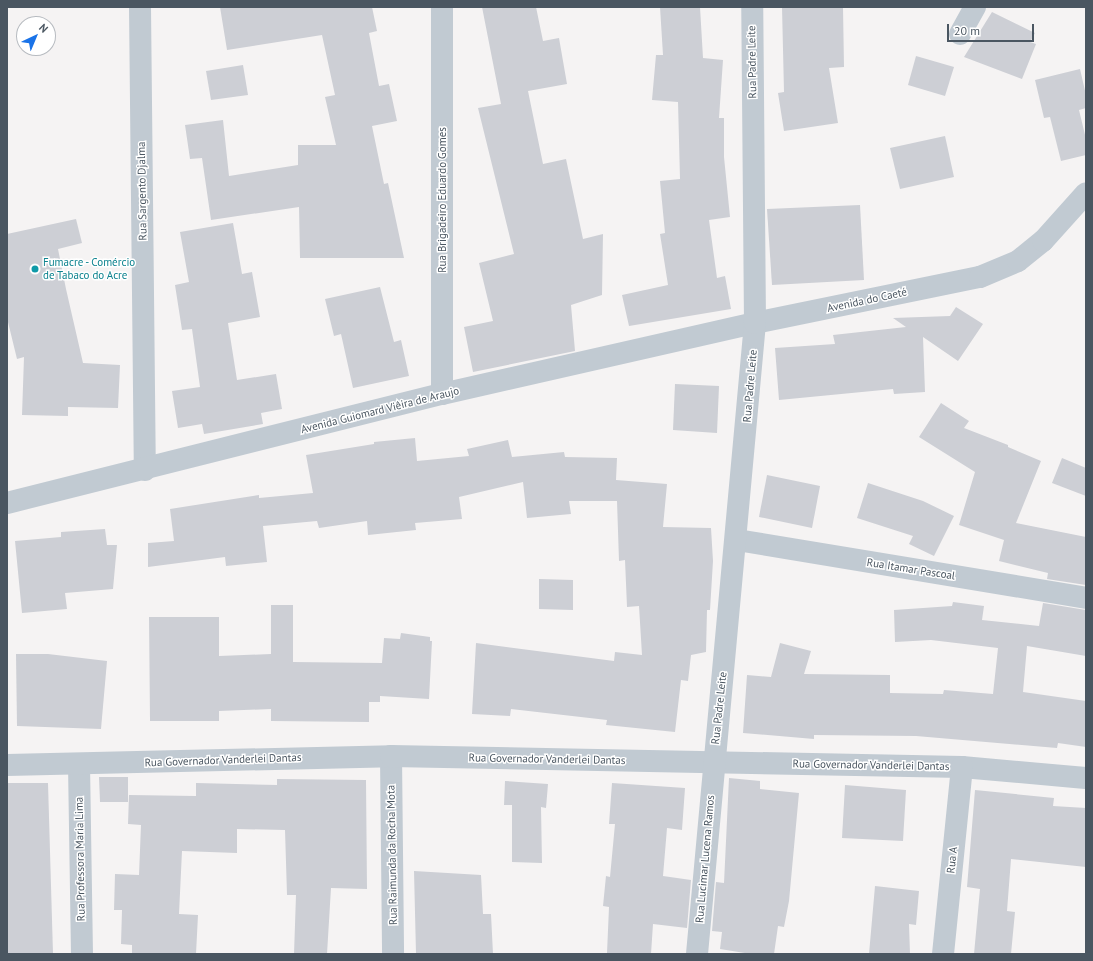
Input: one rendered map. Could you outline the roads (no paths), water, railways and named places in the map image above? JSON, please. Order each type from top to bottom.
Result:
[{"type":"street","name":"Rua Sargento Djalma","points":[[140,7],[145,470]]},
{"type":"street","name":"Rua Brigadeiro Eduardo Gomes","points":[[442,7],[442,394]]},
{"type":"street","name":"Rua Padre Leite","points":[[713,763],[737,540],[755,323],[752,7]]},
{"type":"street","points":[[960,34],[975,7]]},
{"type":"street","name":"Avenida do Caeté","points":[[755,323],[980,277],[1018,261],[1044,241],[1086,193]]},
{"type":"street","name":"Avenida Guiomard Viêira de Araujo","points":[[7,503],[145,470],[442,394],[755,323]]},
{"type":"street","name":"Rua Itamar Pascoal","points":[[737,540],[1086,598]]},
{"type":"street","name":"Rua Governador Vanderlei Dantas","points":[[7,765],[390,756],[962,767],[1086,778]]},
{"type":"street","name":"Rua Raimunda da Rocha Mota","points":[[390,756],[393,954]]},
{"type":"street","name":"Rua Lucimar Lucena Ramos","points":[[697,954],[713,763]]},
{"type":"street","name":"Rua Professora Maria Lima","points":[[79,764],[82,954]]},
{"type":"street","name":"Rua A","points":[[943,954],[962,767]]},
{"type":"place","name":"Fumacre - Comércio de Tabaco do Acre","points":[[35,269]]}]
